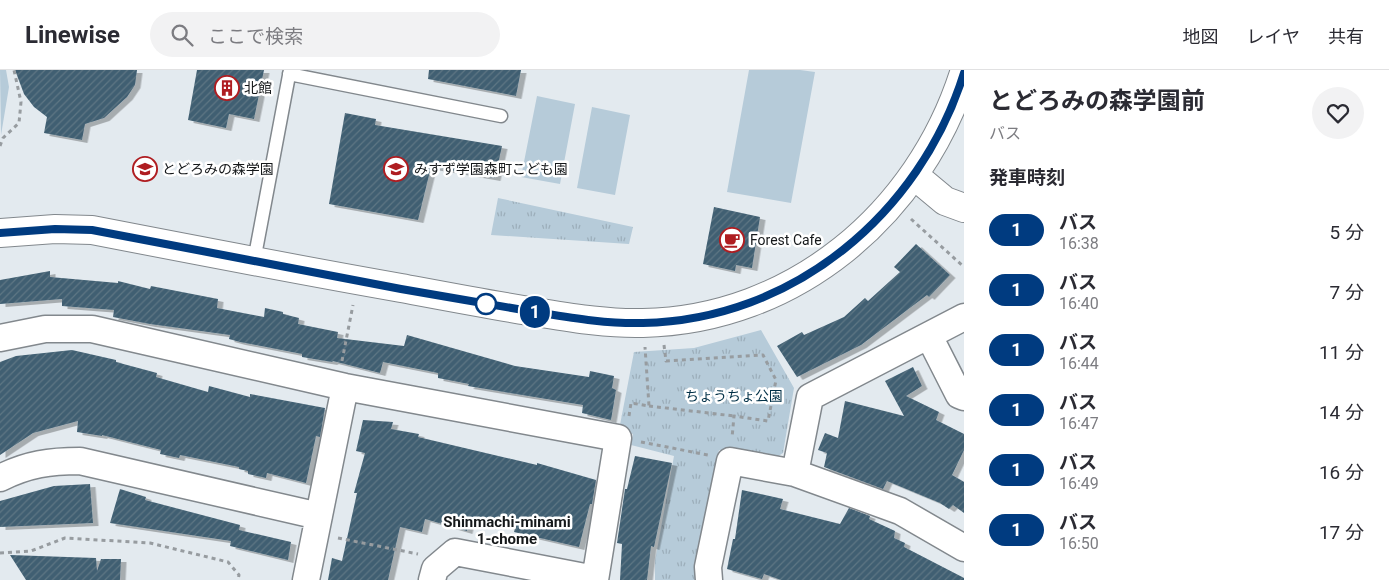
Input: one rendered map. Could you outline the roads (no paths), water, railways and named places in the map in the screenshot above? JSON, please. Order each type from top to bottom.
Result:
[{"type":"street","points":[[0,233],[55,229],[92,230],[580,320],[629,323],[674,320],[737,306],[764,296],[808,274],[856,240],[894,202],[915,176],[938,137],[964,73]]},
{"type":"street","points":[[915,176],[945,201],[964,208]]},
{"type":"street","points":[[795,473],[810,397],[964,317]]},
{"type":"street","points":[[0,338],[46,329],[92,329],[345,387],[623,428],[595,580],[455,552],[433,574]]},
{"type":"street","points":[[929,336],[959,394],[964,397]]},
{"type":"street","points":[[306,580],[345,387]]},
{"type":"street","points":[[0,478],[17,469],[49,461],[80,461],[317,525]]},
{"type":"street","points":[[709,580],[708,568],[730,461],[795,473],[900,511],[964,548]]},
{"type":"lane","points":[[254,261],[290,72],[501,116]]},
{"type":"place","name":"北館","points":[[227,88]]},
{"type":"place","name":"とどろみの森学園","points":[[145,169]]},
{"type":"place","name":"みすず学園森町こども園","points":[[396,169]]},
{"type":"place","name":"Forest Cafe","points":[[732,240]]},
{"type":"district","name":"Shinmachi-minami 1-chome","points":[[507,530]]},
{"type":"park label","name":"ちょうちょ公園","points":[[734,396]]}]
